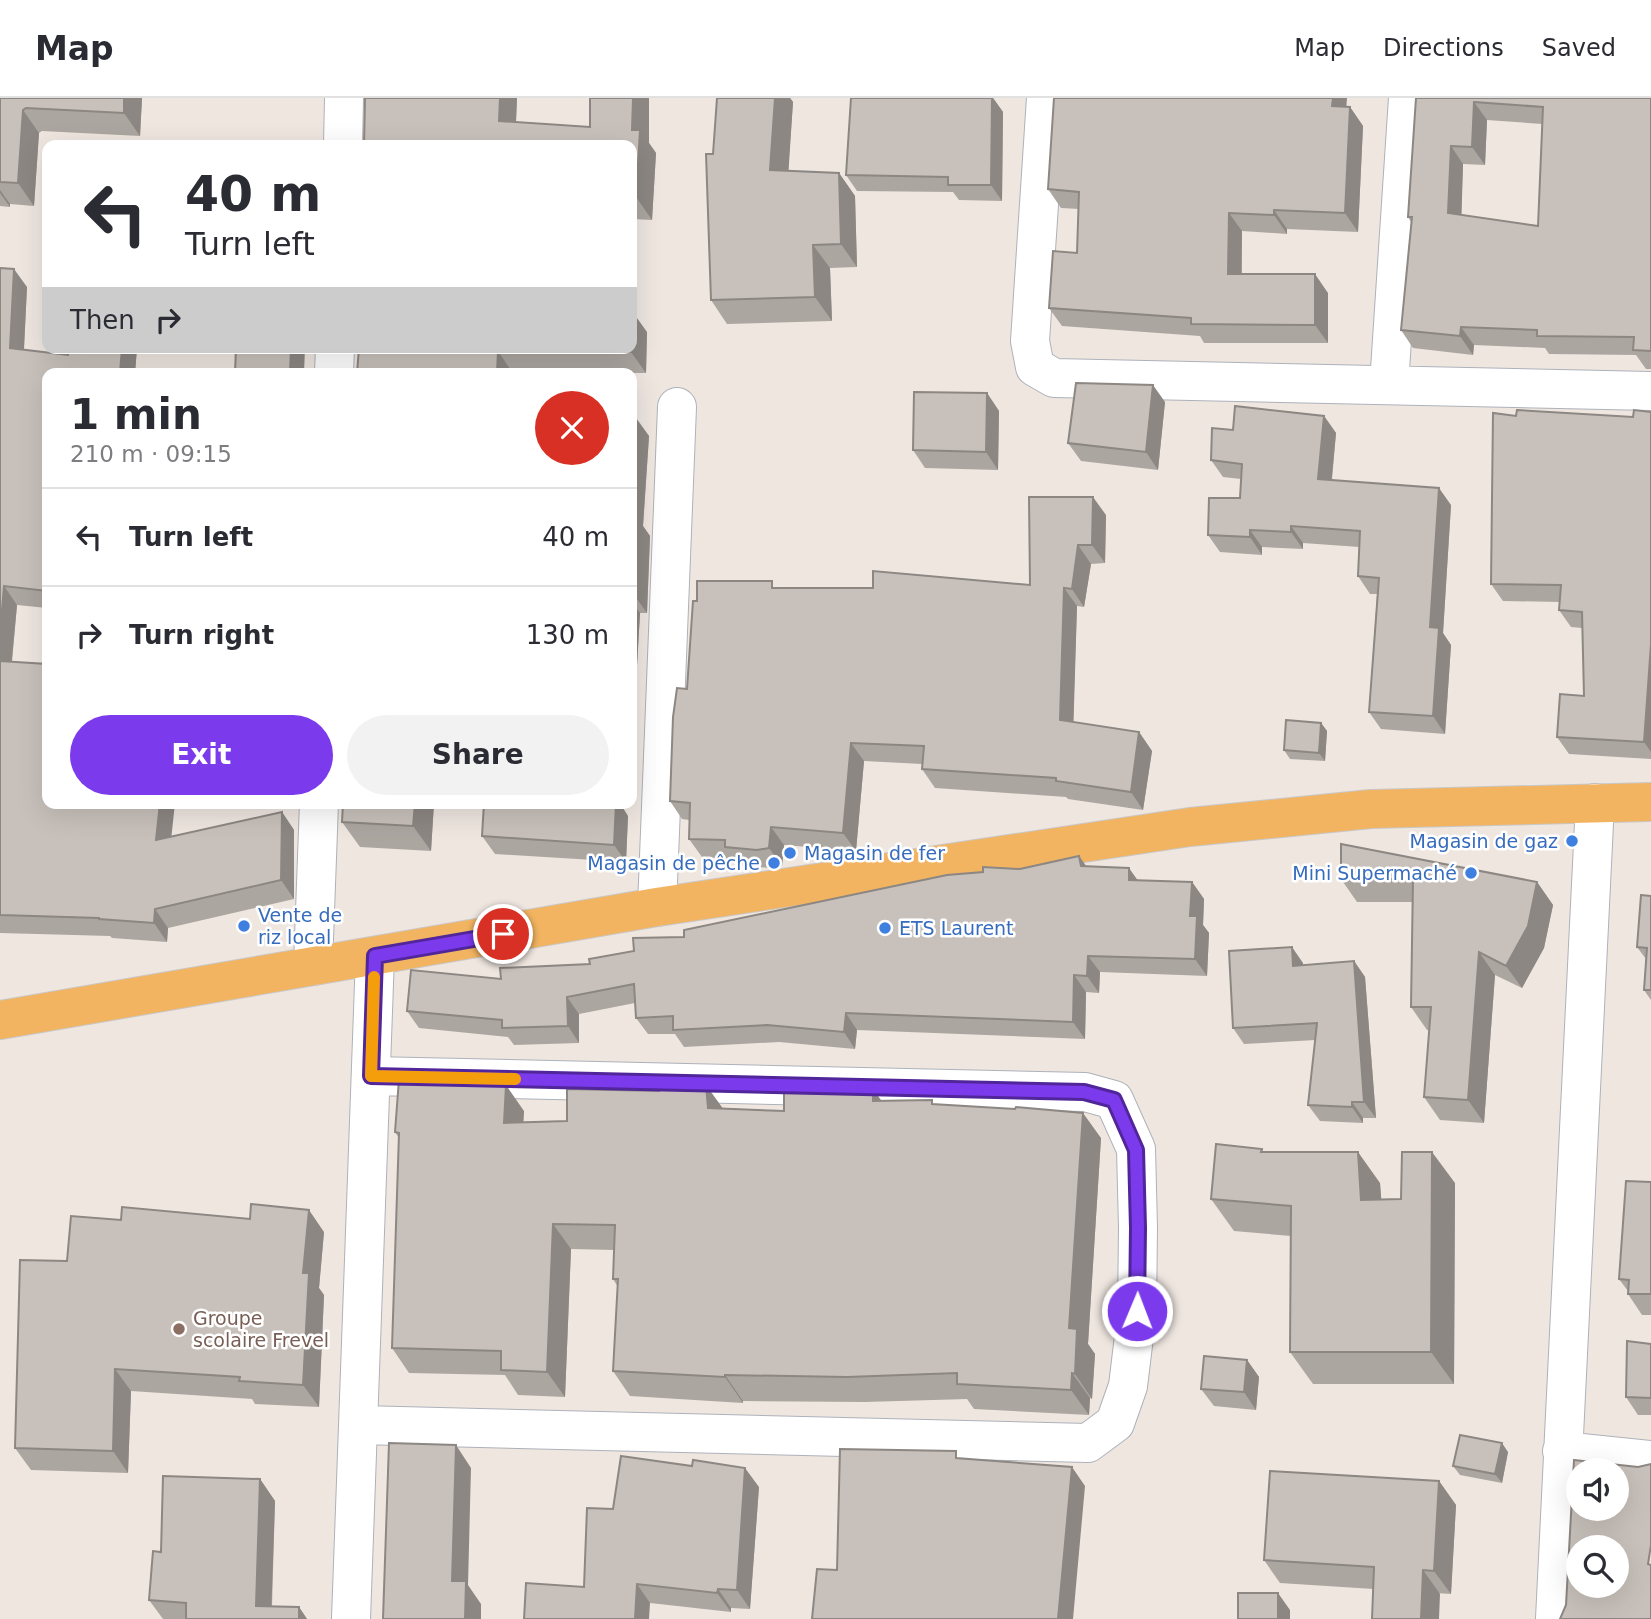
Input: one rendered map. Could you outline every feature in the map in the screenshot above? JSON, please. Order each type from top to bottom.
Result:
[{"type":"main road","points":[[0,1020],[657,907],[1190,827],[1269,817],[1371,809],[1651,802]]},
{"type":"street","points":[[343,140],[344,98]]},
{"type":"street","points":[[1046,98],[1030,341],[1035,367],[1054,378],[1651,391]]},
{"type":"street","points":[[1389,385],[1408,98]]},
{"type":"street","points":[[657,907],[677,407]]},
{"type":"street","points":[[1555,1619],[1595,803]]},
{"type":"street","points":[[313,966],[319,809]]},
{"type":"street","points":[[351,1619],[375,956]]},
{"type":"street","points":[[359,1425],[1088,1443],[1115,1423],[1128,1386],[1137,1311],[1136,1150],[1114,1100],[1084,1092],[371,1076]]},
{"type":"street","points":[[1562,1451],[1651,1460]]},
{"type":"building","points":[[0,98],[124,98],[124,113],[26,108],[23,110],[18,183],[0,182]]},
{"type":"building","points":[[365,98],[500,98],[499,121],[590,127],[590,98],[633,98],[632,130],[640,130],[637,180],[637,140],[364,140]]},
{"type":"building","points":[[717,98],[775,98],[770,170],[839,173],[841,244],[813,245],[815,297],[711,300],[706,154],[713,154]]},
{"type":"building","points":[[851,98],[992,98],[991,185],[948,185],[948,177],[846,175]]},
{"type":"building","points":[[1054,98],[1333,98],[1332,106],[1350,107],[1345,213],[1274,210],[1274,215],[1229,213],[1228,274],[1315,274],[1315,325],[1191,324],[1191,318],[1049,308],[1053,251],[1077,253],[1079,192],[1048,189]]},
{"type":"building","points":[[1416,98],[1651,98],[1651,351],[1633,350],[1634,337],[1537,336],[1537,330],[1461,327],[1460,336],[1401,330],[1412,217],[1408,217]],"holes":[[[1474,102],[1543,107],[1538,226],[1448,213],[1451,146],[1472,147]]]},
{"type":"building","points":[[0,268],[14,269],[10,348],[42,352],[42,354],[122,354],[120,368],[42,368],[42,590],[4,586],[0,634]]},
{"type":"building","points":[[236,354],[291,354],[290,368],[235,368]]},
{"type":"building","points":[[359,354],[498,354],[497,368],[357,368]]},
{"type":"building","points":[[1076,383],[1153,385],[1146,452],[1068,443]]},
{"type":"building","points":[[914,392],[987,393],[986,452],[913,450]]},
{"type":"building","points":[[1235,406],[1324,416],[1318,479],[1439,488],[1430,627],[1439,628],[1433,716],[1369,712],[1379,578],[1358,576],[1360,531],[1291,526],[1291,532],[1250,530],[1250,537],[1208,535],[1209,498],[1240,498],[1242,464],[1211,460],[1212,428],[1233,430]]},
{"type":"building","points":[[1517,410],[1633,417],[1634,410],[1651,412],[1651,644],[1644,742],[1557,737],[1560,694],[1584,696],[1582,612],[1559,610],[1561,585],[1491,584],[1493,413],[1516,416]]},
{"type":"building","points":[[1029,497],[1093,497],[1092,545],[1078,545],[1072,589],[1064,588],[1060,720],[1139,732],[1131,792],[1056,781],[1056,778],[922,769],[924,746],[851,743],[843,833],[771,827],[769,848],[757,850],[725,847],[725,840],[689,839],[690,803],[670,801],[673,717],[677,688],[687,689],[693,601],[697,601],[697,581],[772,581],[772,588],[873,588],[873,571],[1030,585]]},
{"type":"building","points":[[0,661],[42,664],[42,809],[159,809],[156,840],[282,812],[281,880],[155,909],[154,923],[99,918],[0,915]]},
{"type":"building","points":[[1286,720],[1321,723],[1319,753],[1284,750]]},
{"type":"building","points":[[343,809],[414,809],[413,826],[342,822]]},
{"type":"building","points":[[484,809],[616,809],[614,845],[482,836]]},
{"type":"building","points":[[1341,844],[1537,882],[1528,926],[1506,966],[1479,952],[1468,1100],[1424,1097],[1431,1007],[1411,1007],[1413,879],[1341,879]]},
{"type":"building","points":[[1079,856],[1081,866],[1129,868],[1129,880],[1192,882],[1190,916],[1197,916],[1195,959],[1088,956],[1087,976],[1074,975],[1073,1022],[846,1013],[844,1032],[767,1025],[673,1030],[673,1016],[636,1018],[634,984],[567,997],[568,1026],[502,1028],[502,1020],[407,1011],[411,970],[501,979],[500,968],[590,964],[589,959],[634,951],[633,938],[684,937],[684,930],[947,875],[983,872],[983,867],[1020,869]]},
{"type":"building","points":[[1641,895],[1651,896],[1651,990],[1644,990],[1647,948],[1637,947]]},
{"type":"building","points":[[1292,947],[1293,966],[1354,961],[1364,1102],[1352,1102],[1352,1107],[1308,1105],[1317,1023],[1233,1028],[1229,951]]},
{"type":"building","points":[[399,1079],[506,1085],[504,1123],[567,1121],[567,1089],[659,1091],[660,1082],[706,1085],[708,1108],[784,1111],[784,1082],[832,1083],[833,1088],[873,1089],[873,1101],[932,1100],[932,1104],[1083,1113],[1069,1328],[1077,1329],[1075,1374],[1072,1373],[1071,1390],[957,1384],[957,1373],[847,1377],[725,1377],[613,1371],[618,1279],[613,1279],[615,1225],[553,1224],[547,1372],[501,1370],[501,1351],[392,1348],[399,1133],[395,1132]]},
{"type":"building","points":[[1216,1144],[1262,1149],[1261,1152],[1358,1152],[1361,1200],[1401,1199],[1402,1152],[1432,1152],[1431,1352],[1290,1352],[1291,1206],[1211,1199]]},
{"type":"building","points":[[1626,1181],[1651,1182],[1651,1294],[1628,1294],[1629,1280],[1619,1279]]},
{"type":"building","points":[[251,1204],[309,1210],[303,1273],[309,1273],[303,1385],[239,1381],[240,1377],[115,1369],[113,1451],[15,1448],[20,1260],[67,1261],[71,1216],[121,1220],[122,1207],[250,1219]]},
{"type":"building","points":[[1627,1341],[1651,1344],[1651,1398],[1626,1397]]},
{"type":"building","points":[[1204,1356],[1247,1360],[1244,1392],[1201,1389]]},
{"type":"building","points":[[1460,1435],[1502,1443],[1495,1474],[1453,1466]]},
{"type":"building","points":[[389,1443],[456,1445],[452,1581],[466,1581],[465,1619],[383,1619]]},
{"type":"building","points":[[840,1449],[956,1451],[956,1458],[1072,1467],[1058,1619],[812,1619],[817,1569],[837,1570]]},
{"type":"building","points":[[621,1456],[692,1466],[693,1460],[745,1468],[737,1590],[718,1589],[717,1593],[637,1584],[635,1619],[524,1619],[526,1583],[584,1587],[587,1508],[613,1509]]},
{"type":"building","points":[[1651,1464],[1651,1545],[1648,1564],[1651,1565],[1651,1619],[1560,1619],[1566,1598],[1629,1598],[1629,1535],[1570,1535],[1571,1521],[1629,1521],[1629,1466]]},
{"type":"building","points":[[1270,1471],[1439,1481],[1434,1571],[1423,1570],[1421,1619],[1372,1619],[1374,1567],[1264,1560]]},
{"type":"building","points":[[163,1476],[260,1479],[256,1606],[299,1607],[299,1619],[186,1619],[186,1603],[149,1600],[153,1551],[161,1552]]},
{"type":"building","points":[[1238,1593],[1278,1593],[1278,1619],[1238,1619]]},
{"type":"slow traffic","points":[[374,977],[371,1076],[515,1079]]},
{"type":"place","name":"Magasin de gaz","points":[[1572,841]]},
{"type":"place","name":"Magasin de fer","points":[[790,853]]},
{"type":"place","name":"Magasin de pêche","points":[[774,863]]},
{"type":"place","name":"Mini Supermaché","points":[[1471,873]]},
{"type":"place","name":"Vente de riz local","points":[[244,926]]},
{"type":"place","name":"ETS Laurent","points":[[885,928]]},
{"type":"place","name":"Groupe scolaire Frevel","points":[[179,1329]]},
{"type":"route","points":[[503,934],[375,956],[371,1076],[1084,1092],[1114,1100],[1136,1150],[1137,1311]]}]
